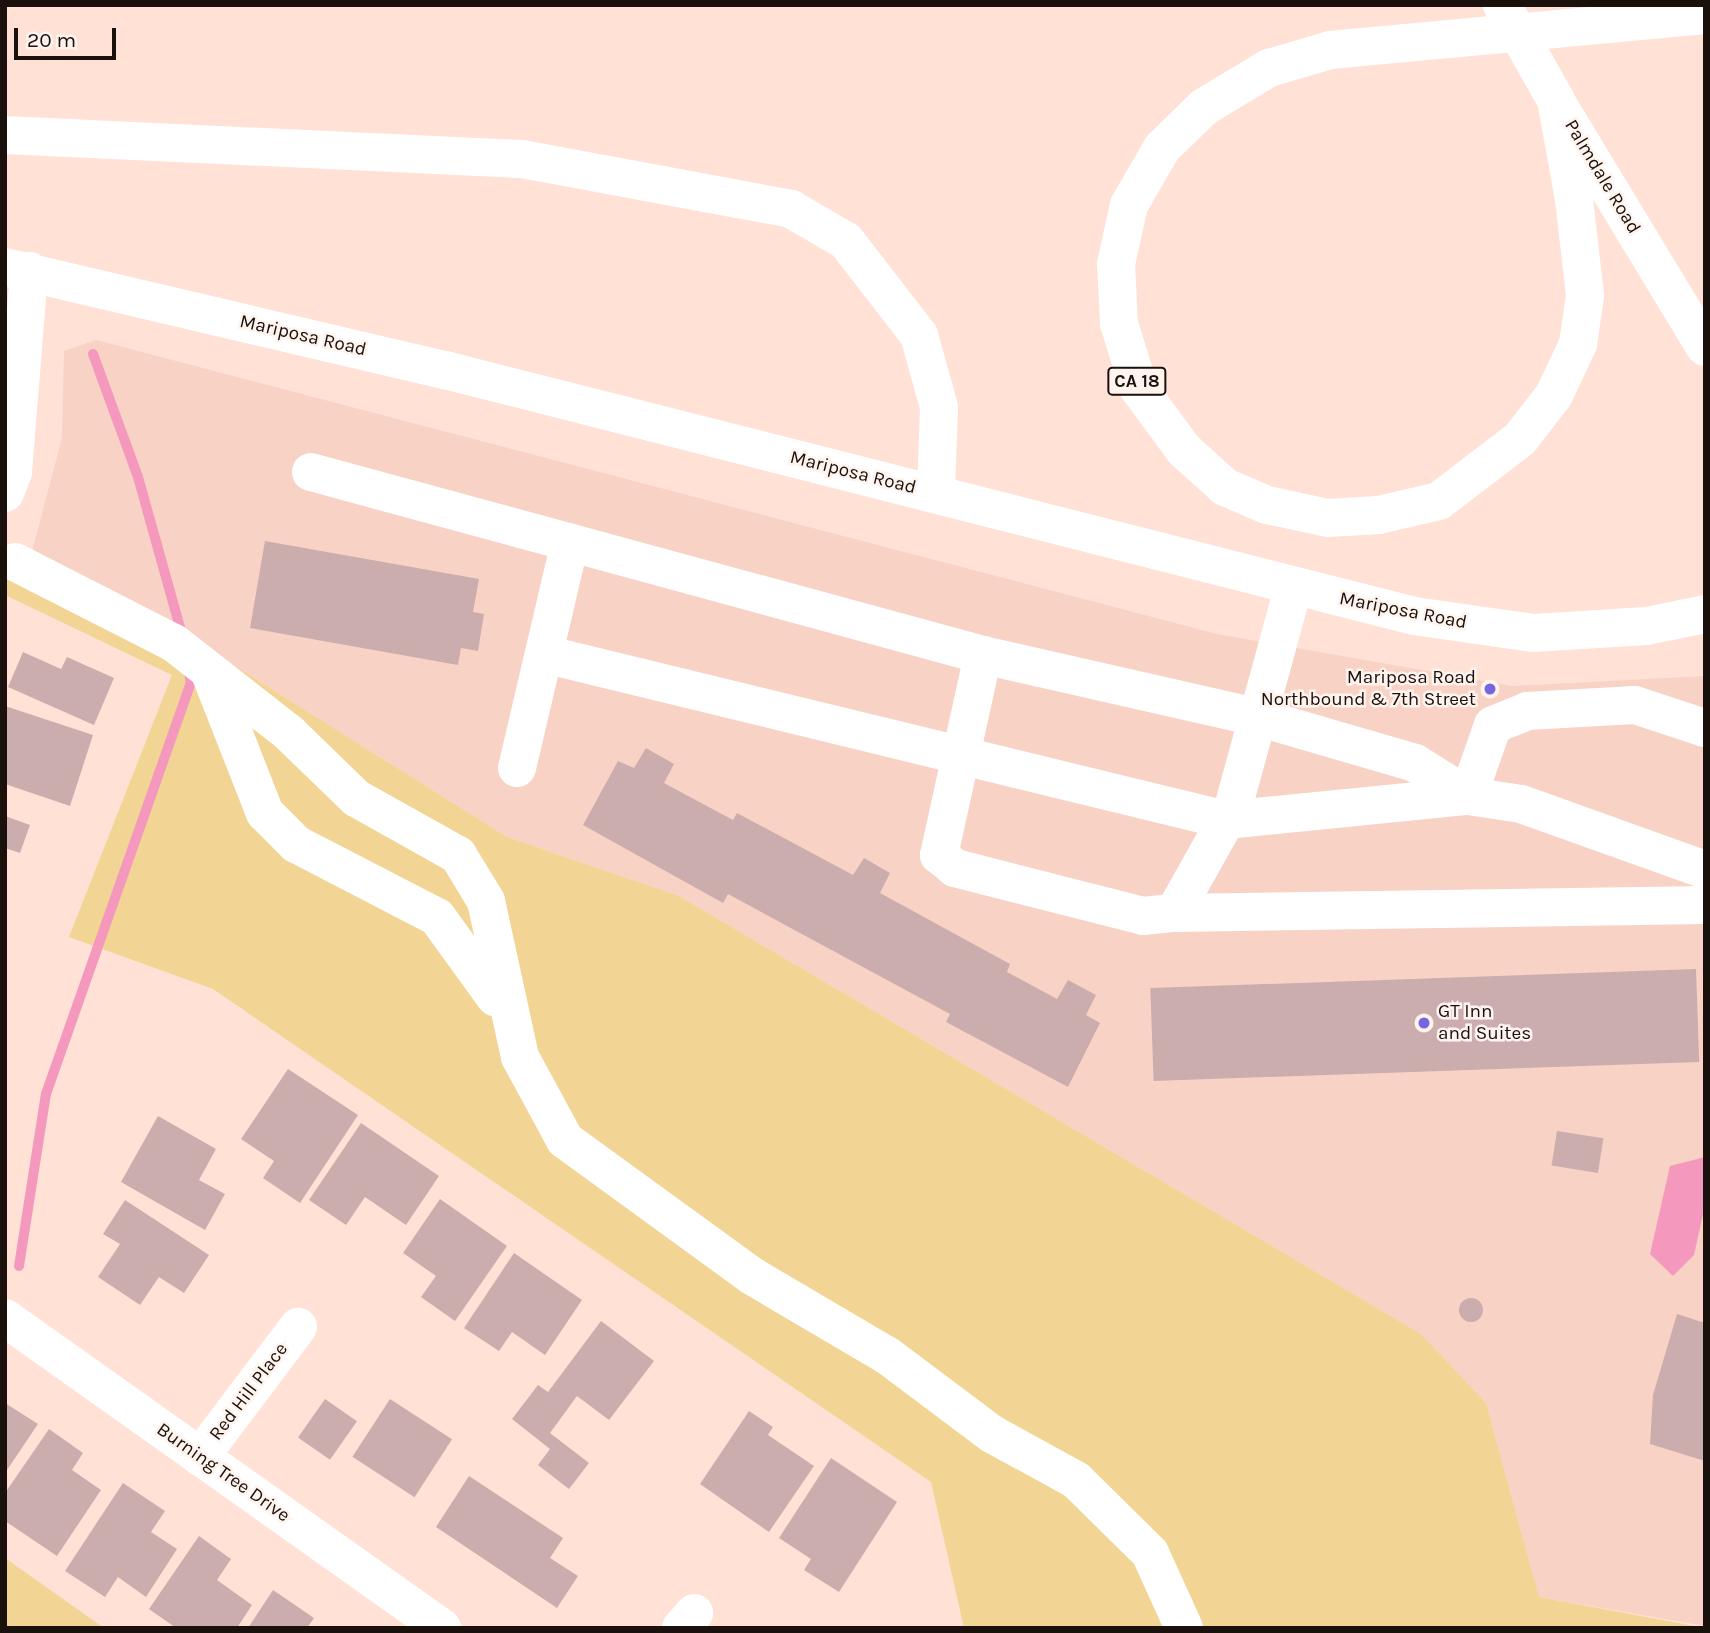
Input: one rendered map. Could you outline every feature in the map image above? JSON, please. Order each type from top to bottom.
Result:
[{"type":"main road","name":"Palmdale Road","points":[[1502,5],[1556,100],[1705,346]]},
{"type":"main road","name":"CA 18","points":[[1556,100],[1585,296],[1573,355],[1554,395],[1520,439],[1439,501],[1379,515],[1328,518],[1267,505],[1225,488],[1184,450],[1139,389],[1119,323],[1116,264],[1129,205],[1162,148],[1204,107],[1269,68],[1330,50],[1705,15]]},
{"type":"main road","points":[[5,135],[522,159],[791,209],[846,241],[919,335],[939,407],[936,494]]},
{"type":"main road","points":[[5,493],[13,472],[17,269]]},
{"type":"main road","name":"Mariposa Road","points":[[17,269],[936,494],[1293,588],[1414,616],[1533,633],[1647,626],[1705,614]]},
{"type":"main road","points":[[311,472],[983,655],[1257,718],[1415,763],[1468,796]]},
{"type":"main road","points":[[517,768],[570,542]]},
{"type":"main road","points":[[15,562],[174,643],[289,733],[356,799],[439,842],[471,869],[486,901],[510,1021],[532,1086],[583,1159],[752,1276],[888,1356],[992,1434],[1076,1480],[1150,1553],[1184,1628]]},
{"type":"main road","points":[[1174,913],[1226,820],[1293,588]]},
{"type":"main road","points":[[544,654],[960,760],[1226,820],[1468,796],[1521,804],[1705,870]]},
{"type":"main road","points":[[983,655],[939,855],[955,867],[1143,916],[1174,913],[1705,905]]},
{"type":"main road","points":[[211,673],[265,813],[296,844],[437,917],[463,945],[510,1021]]},
{"type":"main road","points":[[1468,796],[1493,725],[1527,711],[1635,705],[1705,728]]},
{"type":"main road","name":"Burning Tree Drive","points":[[5,1318],[442,1628]]},
{"type":"main road","name":"Red Hill Place","points":[[200,1457],[298,1327]]},
{"type":"shaded area","points":[[96,340],[1217,634],[1512,686],[1705,676],[1705,1626],[1539,1597],[1486,1403],[1421,1334],[679,896],[507,837],[176,629],[30,559],[62,438],[64,351]]},
{"type":"shaded area","points":[[5,547],[176,629],[507,837],[679,896],[1421,1334],[1486,1403],[1539,1597],[1705,1628],[964,1628],[931,1482],[213,989],[69,937],[172,675],[5,595]]},
{"type":"shaded area","points":[[1705,1157],[1705,1205],[1694,1255],[1673,1276],[1650,1254],[1670,1166]]},
{"type":"shaded area","points":[[5,1558],[104,1628],[5,1628]]},
{"type":"building","points":[[265,541],[479,579],[473,612],[484,614],[478,651],[461,648],[458,665],[250,628]]},
{"type":"building","points":[[23,652],[61,669],[67,657],[114,678],[94,725],[8,687]]},
{"type":"building","points":[[5,706],[93,735],[70,806],[5,784]]},
{"type":"building","points":[[646,748],[674,764],[664,783],[733,820],[737,813],[853,875],[864,858],[890,873],[880,893],[1010,964],[1007,972],[1057,999],[1068,980],[1096,995],[1086,1015],[1100,1023],[1068,1087],[946,1022],[950,1014],[728,894],[723,903],[583,825],[618,761],[634,768]]},
{"type":"building","points":[[5,816],[30,825],[20,853],[5,848]]},
{"type":"building","name":"GT Inn and Suites","points":[[1696,969],[1699,1062],[1154,1081],[1150,988]]},
{"type":"building","points":[[288,1069],[358,1115],[300,1203],[263,1178],[274,1161],[241,1139]]},
{"type":"building","points":[[158,1116],[216,1149],[199,1180],[225,1194],[205,1230],[121,1182]]},
{"type":"building","points":[[361,1123],[439,1176],[406,1225],[365,1197],[346,1225],[309,1200]]},
{"type":"building","points":[[1557,1131],[1603,1138],[1598,1173],[1552,1166]]},
{"type":"building","points":[[440,1199],[507,1246],[455,1321],[421,1297],[436,1276],[403,1253]]},
{"type":"building","points":[[125,1200],[209,1255],[184,1293],[159,1277],[140,1305],[98,1277],[120,1244],[103,1234]]},
{"type":"building","points":[[514,1253],[582,1300],[545,1355],[512,1332],[499,1351],[464,1328]]},
{"type":"building","points":[[1471,1298],[1482,1305],[1483,1310],[1476,1321],[1471,1322],[1460,1315],[1459,1310],[1466,1299]]},
{"type":"building","points":[[1677,1314],[1705,1323],[1705,1461],[1650,1444],[1653,1395]]},
{"type":"building","points":[[601,1321],[654,1361],[609,1420],[577,1396],[550,1433],[589,1463],[569,1489],[538,1465],[550,1449],[512,1419],[538,1385],[548,1392]]},
{"type":"building","points":[[325,1399],[357,1421],[330,1460],[298,1438]]},
{"type":"building","points":[[390,1399],[452,1439],[414,1497],[352,1457]]},
{"type":"building","points":[[5,1403],[38,1424],[5,1473]]},
{"type":"building","points":[[749,1411],[773,1427],[768,1435],[814,1466],[769,1532],[700,1484]]},
{"type":"building","points":[[49,1429],[83,1453],[72,1470],[101,1490],[57,1556],[5,1521],[5,1493]]},
{"type":"building","points":[[831,1458],[897,1502],[839,1592],[804,1570],[811,1559],[779,1538]]},
{"type":"building","points":[[469,1476],[563,1538],[550,1558],[578,1576],[557,1608],[436,1527]]},
{"type":"building","points":[[123,1483],[165,1511],[151,1532],[177,1549],[146,1597],[118,1577],[105,1597],[65,1571]]},
{"type":"building","points":[[199,1536],[231,1559],[217,1580],[252,1605],[237,1628],[176,1628],[149,1609]]},
{"type":"building","points":[[273,1590],[314,1618],[307,1628],[248,1628]]},
{"type":"waterway","points":[[93,354],[138,477],[183,638]]},
{"type":"waterway","points":[[19,1266],[46,1094],[191,683],[188,668]]},
{"type":"place","name":"Mariposa Road Northbound & 7th Street","points":[[1490,689]]},
{"type":"place","name":"GT Inn and Suites","points":[[1424,1023]]}]
